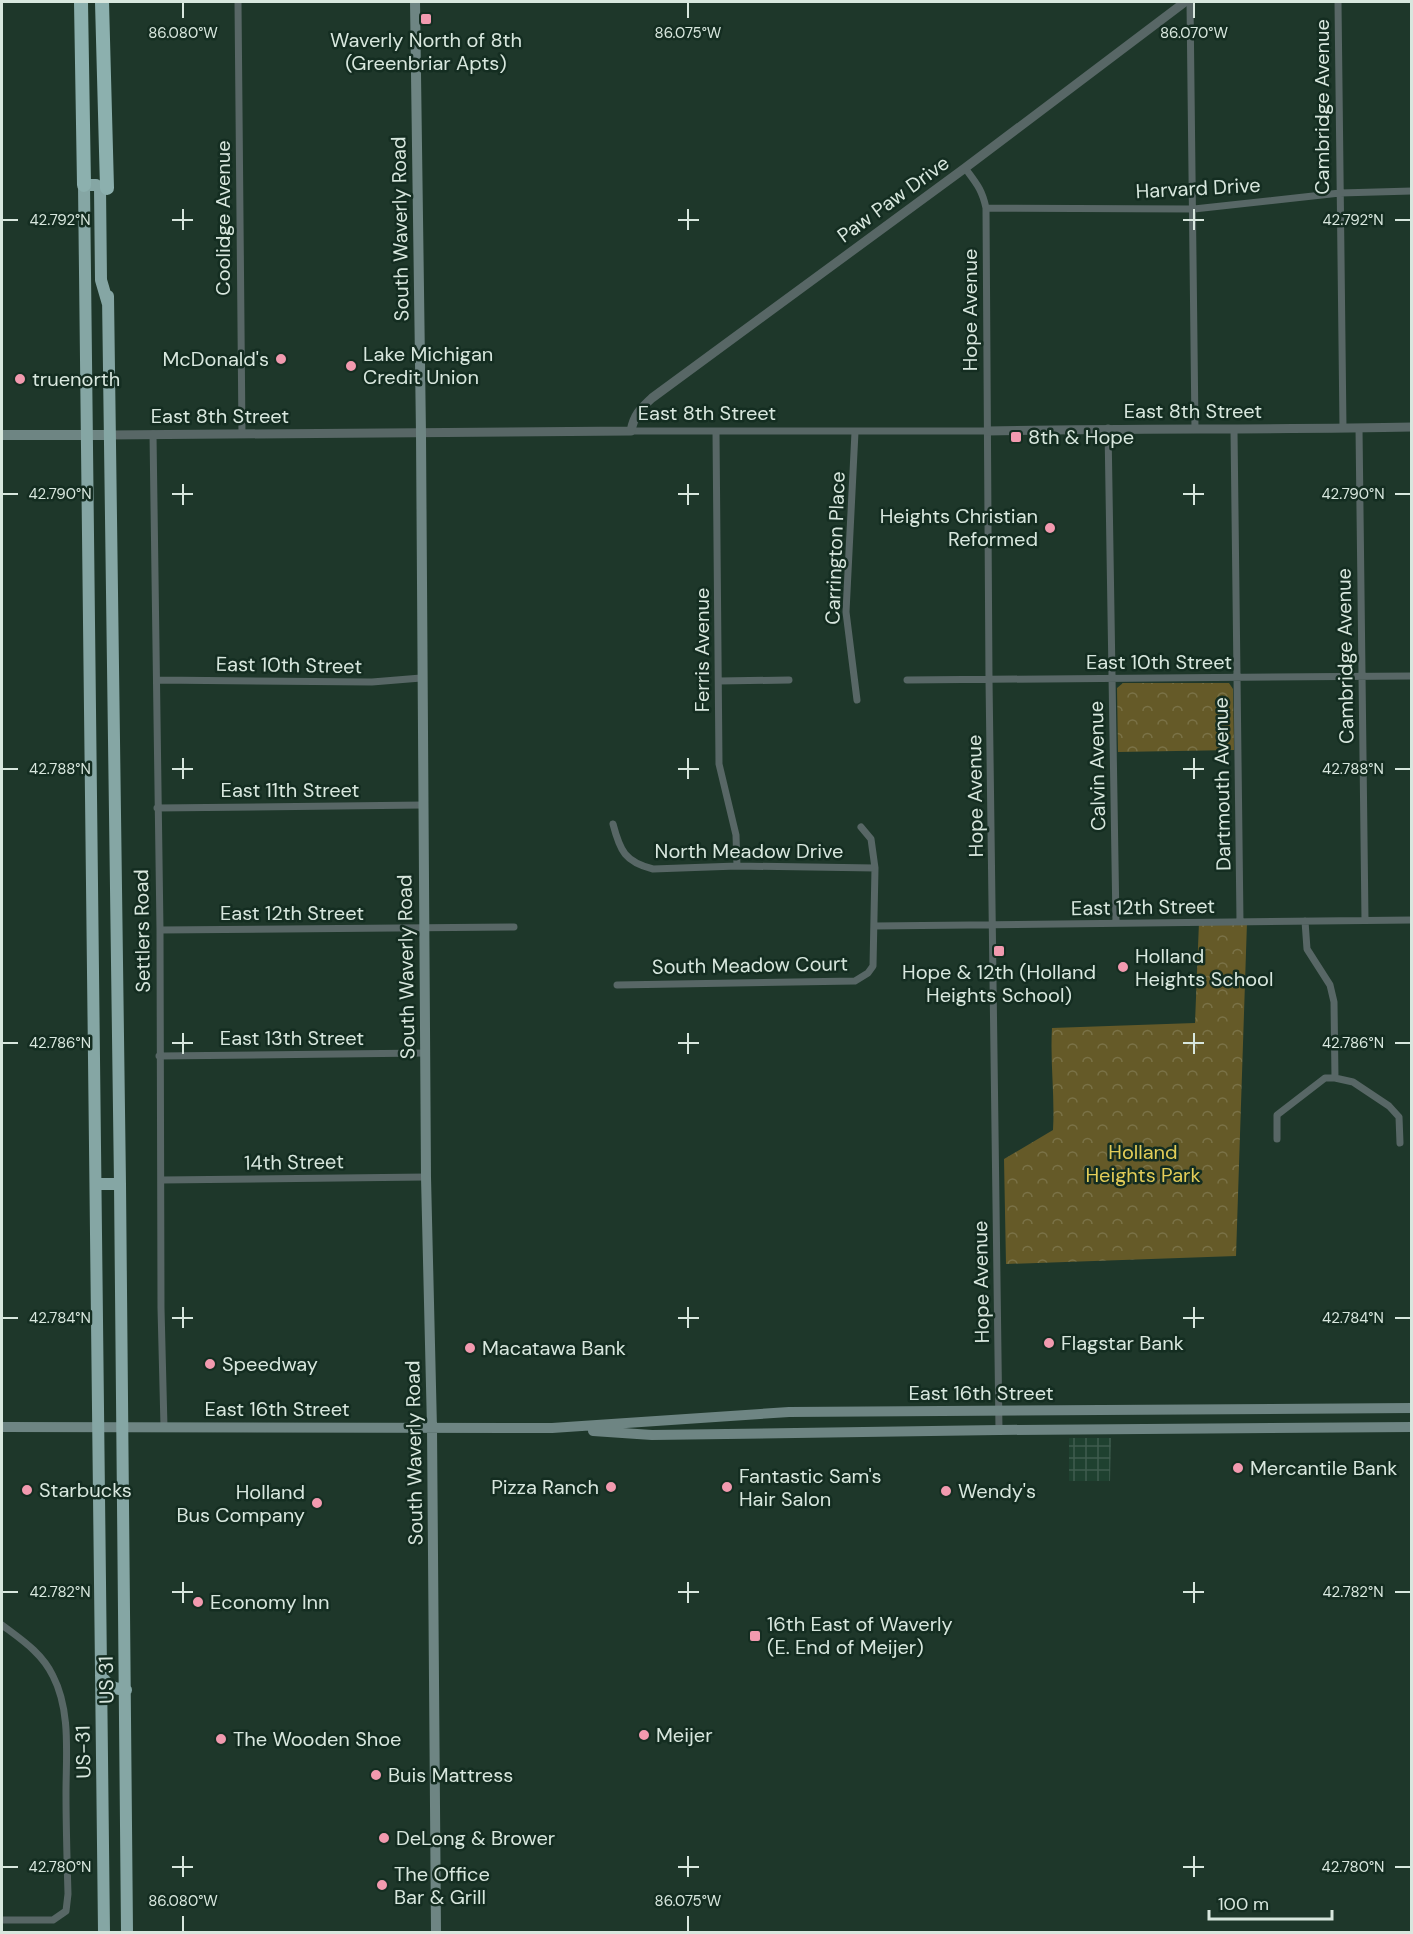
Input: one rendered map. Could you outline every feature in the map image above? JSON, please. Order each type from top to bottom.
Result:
[{"type":"highway","name":"US 31","points":[[80,2],[99,1427]]},
{"type":"highway","name":"US 31","points":[[102,2],[107,188],[120,1184],[127,1932]]},
{"type":"highway","points":[[84,185],[96,185],[100,188],[101,280],[108,304]]},
{"type":"highway","points":[[90,670],[100,680],[113,683]]},
{"type":"highway","points":[[96,1184],[120,1184]]},
{"type":"highway","name":"US-31","points":[[99,1427],[104,1932]]},
{"type":"highway","points":[[101,1676],[114,1689],[126,1690]]},
{"type":"main road","name":"South Waverly Road","points":[[415,2],[436,1932]]},
{"type":"main road","name":"East 8th Street","points":[[2,435],[109,435]]},
{"type":"main road","name":"East 16th Street","points":[[2,1427],[552,1428],[789,1412],[1412,1408]]},
{"type":"main road","name":"East 16th Street","points":[[552,1428],[652,1435],[1412,1427]]},
{"type":"street","name":"Coolidge Avenue","points":[[238,2],[242,434]]},
{"type":"street","name":"Paw Paw Drive","points":[[631,431],[633,418],[638,410],[652,398],[965,168],[1185,2]]},
{"type":"street","points":[[1190,2],[1195,429]]},
{"type":"street","name":"Cambridge Avenue","points":[[1338,2],[1343,428]]},
{"type":"street","name":"Hope Avenue","points":[[965,168],[983,193],[986,208],[989,679],[999,1430]]},
{"type":"street","name":"Harvard Drive","points":[[986,208],[1194,208],[1340,193],[1412,191]]},
{"type":"street","name":"East 8th Street","points":[[109,435],[1412,427]]},
{"type":"street","name":"Calvin Avenue","points":[[1108,428],[1116,923]]},
{"type":"street","name":"Cambridge Avenue","points":[[1359,428],[1365,920]]},
{"type":"street","name":"Dartmouth Avenue","points":[[1234,429],[1240,922]]},
{"type":"street","name":"Ferris Avenue","points":[[716,432],[718,764],[736,835],[737,866]]},
{"type":"street","name":"Carrington Place","points":[[855,432],[846,612],[857,700]]},
{"type":"street","name":"Settlers Road","points":[[153,434],[164,1427]]},
{"type":"street","name":"East 10th Street","points":[[907,680],[1412,676]]},
{"type":"street","name":"East 10th Street","points":[[157,680],[372,682],[421,678]]},
{"type":"street","points":[[719,681],[789,680]]},
{"type":"street","name":"East 11th Street","points":[[157,808],[423,805]]},
{"type":"street","name":"North Meadow Drive","points":[[613,824],[620,849],[633,862],[653,869],[737,866],[874,868]]},
{"type":"street","name":"South Meadow Court","points":[[617,985],[855,981],[868,974],[873,966],[874,868],[871,839],[861,827]]},
{"type":"street","name":"East 12th Street","points":[[874,926],[1412,920]]},
{"type":"street","points":[[1305,921],[1307,949],[1330,985],[1334,1002],[1335,1078]]},
{"type":"street","name":"East 12th Street","points":[[160,930],[514,927]]},
{"type":"street","name":"East 13th Street","points":[[159,1056],[426,1053]]},
{"type":"street","points":[[1277,1139],[1277,1115],[1325,1078],[1335,1078],[1353,1082],[1389,1106],[1399,1117],[1400,1143]]},
{"type":"street","name":"14th Street","points":[[162,1179],[426,1177]]},
{"type":"street","points":[[2,1625],[25,1642],[44,1661],[56,1680],[63,1700],[68,1894],[66,1911],[53,1920],[2,1920]]},
{"type":"shaded area","points":[[1069,1438],[1111,1438],[1110,1481],[1069,1481]]},
{"type":"green space","points":[[1123,683],[1229,683],[1233,689],[1234,750],[1118,752],[1117,688]]},
{"type":"green space","name":"Holland Heights Park","points":[[1199,922],[1247,922],[1236,1256],[1006,1264],[1004,1159],[1053,1130],[1052,1028],[1195,1023]]},
{"type":"place","name":"Waverly North of 8th (Greenbriar Apts)","points":[[426,19]]},
{"type":"place","name":"McDonald's","points":[[281,359]]},
{"type":"place","name":"Lake Michigan Credit Union","points":[[351,366]]},
{"type":"place","name":"truenorth","points":[[20,379]]},
{"type":"place","name":"8th & Hope","points":[[1016,437]]},
{"type":"place","name":"Heights Christian Reformed","points":[[1050,528]]},
{"type":"place","name":"Hope & 12th (Holland Heights School)","points":[[999,951]]},
{"type":"place","name":"Holland Heights School","points":[[1123,967]]},
{"type":"place","name":"Flagstar Bank","points":[[1049,1343]]},
{"type":"place","name":"Macatawa Bank","points":[[470,1348]]},
{"type":"place","name":"Speedway","points":[[210,1364]]},
{"type":"place","name":"Mercantile Bank","points":[[1238,1468]]},
{"type":"place","name":"Pizza Ranch","points":[[611,1487]]},
{"type":"place","name":"Fantastic Sam's Hair Salon","points":[[727,1487]]},
{"type":"place","name":"Starbucks","points":[[27,1490]]},
{"type":"place","name":"Wendy's","points":[[946,1491]]},
{"type":"place","name":"Holland Bus Company","points":[[317,1503]]},
{"type":"place","name":"Economy Inn","points":[[198,1602]]},
{"type":"place","name":"16th East of Waverly (E. End of Meijer)","points":[[755,1636]]},
{"type":"place","name":"Meijer","points":[[644,1735]]},
{"type":"place","name":"The Wooden Shoe","points":[[221,1739]]},
{"type":"place","name":"Buis Mattress","points":[[376,1775]]},
{"type":"place","name":"DeLong & Brower","points":[[384,1838]]},
{"type":"place","name":"The Office Bar & Grill","points":[[382,1885]]}]
